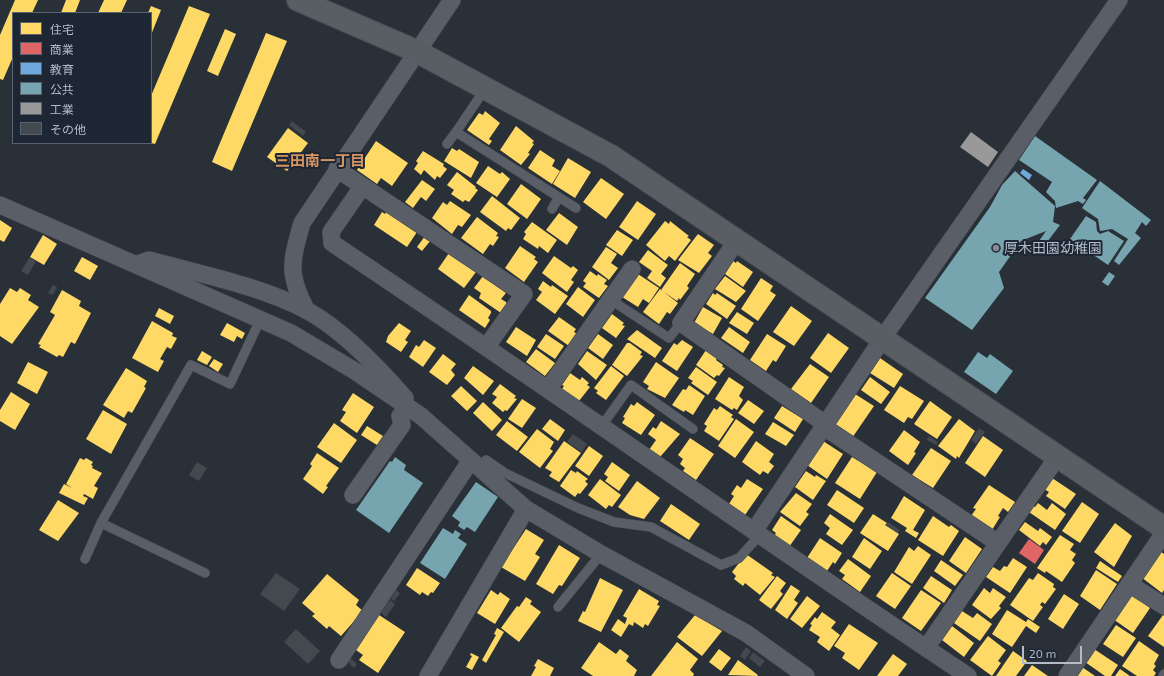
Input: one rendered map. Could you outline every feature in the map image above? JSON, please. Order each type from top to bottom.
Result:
[{"type":"street","points":[[298,0],[416,51],[611,156],[884,338],[1164,528]]},
{"type":"street","points":[[307,311],[296,291],[292,276],[293,253],[302,223],[416,51],[452,0]]},
{"type":"street","points":[[756,534],[824,427],[884,338],[1119,0]]},
{"type":"street","points":[[337,169],[524,294],[487,346]]},
{"type":"street","points":[[362,187],[331,232],[332,243],[487,346],[756,534],[968,676]]},
{"type":"street","points":[[0,206],[134,266],[261,318],[292,333],[355,371],[414,411],[478,460],[526,509],[601,554],[746,633],[800,674]]},
{"type":"street","points":[[737,240],[681,323],[821,421],[824,427],[998,543]]},
{"type":"street","points":[[134,266],[148,260],[262,292],[307,311],[330,325],[383,372],[414,411]]},
{"type":"street","points":[[548,389],[632,269]]},
{"type":"street","points":[[353,495],[402,425],[400,416],[414,411]]},
{"type":"street","points":[[926,648],[1058,456]]},
{"type":"street","points":[[339,660],[478,460]]},
{"type":"street","points":[[428,676],[526,509]]},
{"type":"street","points":[[1067,676],[1164,533]]},
{"type":"street","points":[[1129,584],[1164,606]]},
{"type":"lane","points":[[447,144],[485,89]]},
{"type":"lane","points":[[456,132],[576,208]]},
{"type":"lane","points":[[552,209],[559,197]]},
{"type":"lane","points":[[611,300],[669,338],[681,323]]},
{"type":"lane","points":[[85,559],[101,523],[191,365],[230,384],[261,318]]},
{"type":"lane","points":[[601,427],[631,385],[693,429]]},
{"type":"lane","points":[[478,460],[578,508],[614,522],[651,527],[721,565],[739,558],[756,534]]},
{"type":"lane","points":[[101,523],[205,572]]},
{"type":"lane","points":[[558,607],[601,554]]},
{"type":"building: 住宅","points":[[15,0],[38,0],[32,12],[12,12],[12,59],[3,80],[0,79],[0,35]]},
{"type":"building: 住宅","points":[[66,0],[80,0],[75,12],[61,12]]},
{"type":"building: 住宅","points":[[104,0],[127,0],[121,12],[98,12]]},
{"type":"building: 住宅","points":[[151,6],[161,10],[152,32],[152,12],[148,12]]},
{"type":"building: 住宅","points":[[189,6],[210,14],[155,144],[152,143],[152,94]]},
{"type":"building: 住宅","points":[[225,29],[236,34],[218,76],[207,71]]},
{"type":"building: 住宅","points":[[266,33],[287,41],[232,171],[212,162]]},
{"type":"building: 住宅","points":[[485,111],[500,123],[489,139],[492,141],[489,145],[467,130],[479,113],[483,115]]},
{"type":"building: 住宅","points":[[516,126],[534,141],[532,143],[534,144],[528,153],[530,154],[521,165],[500,150]]},
{"type":"building: 住宅","points":[[288,128],[308,143],[287,171],[267,157]]},
{"type":"building: 住宅","points":[[376,141],[408,163],[392,186],[381,178],[377,184],[357,170]]},
{"type":"building: 住宅","points":[[452,148],[457,151],[459,149],[479,162],[471,178],[444,161]]},
{"type":"building: 住宅","points":[[540,150],[555,160],[552,166],[560,171],[552,184],[528,168]]},
{"type":"building: 住宅","points":[[423,151],[444,164],[443,166],[447,169],[440,178],[437,176],[435,180],[424,170],[421,175],[414,169],[418,163],[416,161]]},
{"type":"building: 住宅","points":[[568,158],[591,172],[575,198],[553,184]]},
{"type":"building: 住宅","points":[[488,166],[500,174],[502,172],[510,179],[497,197],[476,183]]},
{"type":"building: 住宅","points":[[457,172],[478,190],[469,202],[465,200],[463,202],[451,194],[454,190],[447,185]]},
{"type":"building: 住宅","points":[[601,178],[624,194],[606,219],[583,202]]},
{"type":"building: 住宅","points":[[422,180],[435,189],[426,201],[421,197],[413,208],[405,202]]},
{"type":"building: 住宅","points":[[521,184],[541,199],[527,219],[507,204]]},
{"type":"building: 住宅","points":[[492,196],[520,218],[511,230],[508,228],[506,231],[480,212]]},
{"type":"building: 住宅","points":[[450,201],[471,215],[462,227],[458,225],[452,234],[432,218],[443,202],[447,205]]},
{"type":"building: 住宅","points":[[637,201],[656,214],[638,240],[619,227]]},
{"type":"building: 住宅","points":[[382,212],[385,214],[386,212],[417,232],[407,247],[374,225]]},
{"type":"building: 住宅","points":[[559,213],[578,227],[567,245],[546,230]]},
{"type":"building: 住宅","points":[[477,217],[498,233],[496,236],[499,237],[493,246],[490,244],[483,254],[461,238]]},
{"type":"building: 住宅","points":[[0,220],[12,228],[4,242],[0,240]]},
{"type":"building: 住宅","points":[[665,221],[669,224],[670,221],[689,236],[687,237],[691,240],[675,261],[669,256],[665,261],[646,245]]},
{"type":"building: 住宅","points":[[532,222],[557,240],[548,253],[539,246],[538,249],[523,239],[526,234],[524,232]]},
{"type":"building: 住宅","points":[[617,230],[633,240],[622,256],[606,245]]},
{"type":"building: 住宅","points":[[698,234],[714,245],[708,253],[712,256],[699,273],[678,260]]},
{"type":"building: 住宅","points":[[43,235],[57,244],[44,265],[30,257]]},
{"type":"building: 住宅","points":[[425,236],[431,240],[422,251],[417,247]]},
{"type":"building: 住宅","points":[[520,246],[536,257],[534,259],[538,262],[524,282],[505,268]]},
{"type":"building: 住宅","points":[[606,247],[617,254],[611,263],[618,268],[609,280],[592,267]]},
{"type":"building: 住宅","points":[[648,250],[668,265],[661,274],[666,278],[660,287],[647,278],[652,271],[639,262]]},
{"type":"building: 住宅","points":[[449,253],[476,272],[464,288],[438,269]]},
{"type":"building: 住宅","points":[[554,256],[571,268],[573,266],[578,270],[571,280],[574,282],[567,292],[542,273]]},
{"type":"building: 住宅","points":[[82,257],[98,266],[90,280],[74,271]]},
{"type":"building: 住宅","points":[[733,261],[736,263],[737,261],[753,272],[743,287],[725,274]]},
{"type":"building: 住宅","points":[[680,263],[695,274],[687,286],[689,288],[680,300],[679,298],[677,301],[661,290]]},
{"type":"building: 住宅","points":[[590,271],[607,280],[604,284],[608,286],[599,298],[583,287],[586,283],[583,281]]},
{"type":"building: 住宅","points":[[635,272],[659,288],[649,303],[643,299],[638,307],[619,295]]},
{"type":"building: 住宅","points":[[483,276],[506,293],[501,299],[506,302],[507,305],[501,313],[479,298],[481,293],[474,288]]},
{"type":"building: 住宅","points":[[725,276],[746,291],[736,302],[715,289]]},
{"type":"building: 住宅","points":[[761,278],[773,286],[770,291],[776,295],[758,321],[741,309]]},
{"type":"building: 住宅","points":[[543,281],[551,287],[552,285],[568,296],[555,314],[536,300],[542,292],[538,289]]},
{"type":"building: 住宅","points":[[578,287],[595,300],[583,317],[566,304]]},
{"type":"building: 住宅","points":[[10,288],[17,292],[20,288],[31,295],[28,300],[39,307],[12,344],[0,336],[0,304]]},
{"type":"building: 住宅","points":[[660,289],[678,303],[670,314],[667,312],[659,324],[643,312]]},
{"type":"building: 住宅","points":[[62,290],[81,301],[79,306],[91,313],[75,344],[71,342],[63,357],[59,355],[57,357],[39,347],[41,345],[38,344],[55,315],[50,312]]},
{"type":"building: 住宅","points":[[713,293],[715,295],[717,293],[736,306],[727,319],[706,304]]},
{"type":"building: 住宅","points":[[469,295],[491,311],[488,318],[490,320],[485,328],[459,310]]},
{"type":"building: 住宅","points":[[791,306],[812,321],[794,346],[773,332]]},
{"type":"building: 住宅","points":[[703,307],[722,318],[713,334],[694,323]]},
{"type":"building: 住宅","points":[[159,308],[174,316],[170,324],[155,316]]},
{"type":"building: 住宅","points":[[737,312],[754,323],[747,334],[729,323]]},
{"type":"building: 住宅","points":[[612,314],[624,323],[622,325],[625,326],[616,338],[602,328]]},
{"type":"building: 住宅","points":[[559,317],[576,329],[574,332],[577,334],[569,346],[548,331]]},
{"type":"building: 住宅","points":[[152,321],[173,333],[172,336],[177,338],[171,349],[167,347],[160,359],[164,361],[158,372],[132,358]]},
{"type":"building: 住宅","points":[[227,323],[245,333],[242,339],[237,336],[234,342],[220,335]]},
{"type":"building: 住宅","points":[[399,323],[411,331],[405,340],[408,342],[401,352],[386,342],[388,336]]},
{"type":"building: 住宅","points":[[516,327],[536,340],[527,356],[506,342]]},
{"type":"building: 住宅","points":[[729,327],[750,342],[743,353],[721,338]]},
{"type":"building: 住宅","points":[[637,330],[662,348],[655,358],[627,339]]},
{"type":"building: 住宅","points":[[828,333],[849,348],[831,373],[810,358]]},
{"type":"building: 住宅","points":[[546,334],[564,346],[555,359],[537,347]]},
{"type":"building: 住宅","points":[[598,334],[613,345],[603,359],[588,348]]},
{"type":"building: 住宅","points":[[767,334],[786,346],[776,362],[773,360],[766,371],[750,360]]},
{"type":"building: 住宅","points":[[424,340],[436,348],[423,367],[409,357],[416,345],[419,347]]},
{"type":"building: 住宅","points":[[682,340],[693,347],[677,371],[662,361],[674,343],[677,345]]},
{"type":"building: 住宅","points":[[627,343],[630,343],[642,352],[640,355],[643,356],[627,376],[612,365]]},
{"type":"building: 住宅","points":[[536,349],[555,363],[545,376],[526,362]]},
{"type":"building: 住宅","points":[[706,350],[717,358],[716,360],[723,365],[722,367],[725,368],[719,376],[717,375],[714,378],[696,365]]},
{"type":"building: 住宅","points":[[202,351],[212,357],[207,365],[197,360]]},
{"type":"building: 住宅","points":[[587,351],[607,365],[596,380],[578,364]]},
{"type":"building: 住宅","points":[[443,354],[456,364],[451,370],[455,375],[447,385],[429,372]]},
{"type":"building: 住宅","points":[[880,358],[903,374],[894,388],[870,373]]},
{"type":"building: 住宅","points":[[214,359],[223,364],[218,372],[209,366]]},
{"type":"building: 住宅","points":[[28,362],[48,372],[37,394],[17,383]]},
{"type":"building: 住宅","points":[[656,362],[679,378],[665,398],[647,389],[649,386],[643,382]]},
{"type":"building: 住宅","points":[[810,364],[829,377],[811,403],[791,389]]},
{"type":"building: 住宅","points":[[473,366],[494,381],[483,395],[464,378]]},
{"type":"building: 住宅","points":[[611,366],[624,376],[606,400],[596,393],[598,391],[594,388]]},
{"type":"building: 住宅","points":[[696,367],[717,382],[708,395],[691,383],[693,381],[688,378]]},
{"type":"building: 住宅","points":[[126,368],[147,381],[144,387],[146,388],[132,413],[128,411],[124,418],[103,405]]},
{"type":"building: 住宅","points":[[570,373],[580,380],[582,377],[589,383],[587,385],[590,387],[579,401],[562,389],[564,386],[562,385]]},
{"type":"building: 住宅","points":[[729,377],[744,387],[739,396],[743,400],[737,410],[734,408],[732,410],[715,399]]},
{"type":"building: 住宅","points":[[870,377],[890,392],[881,404],[861,390]]},
{"type":"building: 住宅","points":[[500,384],[516,396],[514,398],[517,399],[507,411],[505,410],[503,412],[492,403],[497,397],[492,394]]},
{"type":"building: 住宅","points":[[689,385],[705,396],[693,415],[672,405],[683,389],[686,390]]},
{"type":"building: 住宅","points":[[461,386],[477,401],[467,411],[451,396]]},
{"type":"building: 住宅","points":[[900,386],[924,401],[912,419],[908,417],[904,423],[884,410]]},
{"type":"building: 住宅","points":[[11,392],[30,404],[15,430],[0,421],[0,410]]},
{"type":"building: 住宅","points":[[353,393],[374,407],[357,433],[340,421],[346,412],[342,410]]},
{"type":"building: 住宅","points":[[855,394],[874,406],[852,438],[834,425]]},
{"type":"building: 住宅","points":[[522,399],[536,408],[522,428],[508,419]]},
{"type":"building: 住宅","points":[[748,400],[764,411],[754,424],[738,413]]},
{"type":"building: 住宅","points":[[930,401],[952,417],[937,439],[914,424]]},
{"type":"building: 住宅","points":[[483,402],[502,420],[492,431],[473,413]]},
{"type":"building: 住宅","points":[[637,402],[655,415],[641,435],[622,423],[625,418],[623,417],[631,404],[634,406]]},
{"type":"building: 住宅","points":[[720,406],[733,415],[731,417],[734,419],[719,441],[704,431],[707,426],[704,424],[714,408],[717,410]]},
{"type":"building: 住宅","points":[[782,406],[803,419],[795,432],[774,418]]},
{"type":"building: 住宅","points":[[103,410],[127,424],[111,454],[86,439]]},
{"type":"building: 住宅","points":[[550,419],[565,430],[558,441],[542,429]]},
{"type":"building: 住宅","points":[[736,419],[754,432],[735,458],[718,446]]},
{"type":"building: 住宅","points":[[959,419],[975,431],[959,458],[957,456],[956,459],[938,446]]},
{"type":"building: 住宅","points":[[507,421],[528,437],[517,451],[496,435]]},
{"type":"building: 住宅","points":[[661,421],[680,434],[660,457],[649,450],[656,440],[648,434],[653,427],[656,429]]},
{"type":"building: 住宅","points":[[773,422],[794,435],[786,446],[765,434]]},
{"type":"building: 住宅","points":[[334,423],[357,440],[341,463],[317,447]]},
{"type":"building: 住宅","points":[[367,426],[383,436],[377,445],[361,435]]},
{"type":"building: 住宅","points":[[537,429],[554,442],[550,449],[553,451],[540,468],[519,452]]},
{"type":"building: 住宅","points":[[904,430],[920,442],[914,452],[916,453],[908,465],[889,451]]},
{"type":"building: 住宅","points":[[983,436],[1003,450],[985,477],[965,463]]},
{"type":"building: 住宅","points":[[690,438],[714,454],[696,480],[683,471],[685,468],[680,464],[683,459],[678,455]]},
{"type":"building: 住宅","points":[[564,441],[581,453],[559,482],[549,476],[552,472],[545,468]]},
{"type":"building: 住宅","points":[[756,441],[774,454],[769,462],[774,466],[768,474],[763,471],[760,475],[742,462]]},
{"type":"building: 住宅","points":[[823,441],[843,454],[827,479],[807,465]]},
{"type":"building: 住宅","points":[[589,446],[603,456],[589,476],[575,466]]},
{"type":"building: 住宅","points":[[931,448],[951,461],[933,488],[912,475]]},
{"type":"building: 住宅","points":[[317,453],[339,468],[326,486],[328,487],[323,494],[303,479],[312,466],[310,464]]},
{"type":"building: 住宅","points":[[852,457],[877,472],[860,499],[835,483]]},
{"type":"building: 住宅","points":[[80,458],[84,460],[86,458],[93,462],[91,465],[93,466],[92,468],[102,473],[94,486],[98,488],[93,499],[84,494],[83,496],[88,498],[84,505],[59,493],[64,484],[72,488],[66,484]]},
{"type":"building: 住宅","points":[[612,462],[630,475],[619,491],[605,481],[608,477],[604,474]]},
{"type":"building: 住宅","points":[[571,470],[576,473],[577,471],[588,479],[585,481],[588,484],[580,494],[578,493],[575,497],[560,486]]},
{"type":"building: 住宅","points":[[806,471],[815,477],[816,475],[826,481],[813,500],[795,487]]},
{"type":"building: 住宅","points":[[1052,478],[1076,494],[1065,509],[1046,496],[1049,492],[1044,489]]},
{"type":"building: 住宅","points":[[600,479],[621,495],[612,507],[609,505],[606,509],[588,495]]},
{"type":"building: 住宅","points":[[747,479],[763,489],[745,515],[729,504],[734,496],[731,494],[737,485],[741,488]]},
{"type":"building: 住宅","points":[[637,481],[660,498],[644,519],[630,515],[618,507]]},
{"type":"building: 住宅","points":[[989,485],[1015,502],[1008,512],[1003,508],[998,516],[1000,517],[992,530],[971,516],[976,509],[973,508]]},
{"type":"building: 住宅","points":[[837,490],[864,508],[854,523],[827,505]]},
{"type":"building: 住宅","points":[[796,493],[812,504],[806,512],[809,514],[800,526],[780,512]]},
{"type":"building: 住宅","points":[[904,496],[925,510],[913,530],[919,533],[916,538],[905,531],[907,528],[891,518]]},
{"type":"building: 住宅","points":[[58,500],[79,513],[58,541],[39,530]]},
{"type":"building: 住宅","points":[[1082,502],[1099,514],[1080,543],[1062,531]]},
{"type":"building: 住宅","points":[[1038,503],[1047,510],[1052,503],[1066,514],[1055,530],[1029,512],[1033,506],[1035,507]]},
{"type":"building: 住宅","points":[[671,504],[700,524],[689,540],[660,521]]},
{"type":"building: 住宅","points":[[830,514],[853,530],[842,545],[826,534],[830,528],[824,523]]},
{"type":"building: 住宅","points":[[873,514],[887,523],[885,525],[899,534],[888,551],[860,533]]},
{"type":"building: 住宅","points":[[781,516],[801,530],[789,547],[774,536],[776,533],[772,530]]},
{"type":"building: 住宅","points":[[933,516],[949,527],[951,525],[959,531],[943,556],[918,540]]},
{"type":"building: 住宅","points":[[1025,522],[1038,531],[1040,528],[1052,537],[1046,545],[1043,542],[1040,546],[1019,530]]},
{"type":"building: 住宅","points":[[1115,523],[1132,536],[1114,567],[1094,552]]},
{"type":"building: 住宅","points":[[526,529],[544,540],[535,554],[540,557],[525,581],[501,567]]},
{"type":"building: 住宅","points":[[1060,535],[1074,544],[1070,550],[1076,554],[1072,560],[1075,563],[1062,582],[1046,571],[1045,573],[1037,568]]},
{"type":"building: 住宅","points":[[965,537],[982,549],[966,573],[949,561]]},
{"type":"building: 住宅","points":[[820,538],[842,553],[835,564],[833,562],[827,571],[807,558]]},
{"type":"building: 住宅","points":[[864,538],[882,551],[870,569],[852,557]]},
{"type":"building: 住宅","points":[[559,545],[580,558],[562,586],[559,585],[553,594],[536,584]]},
{"type":"building: 住宅","points":[[918,546],[931,555],[912,584],[894,572],[909,547],[914,551]]},
{"type":"building: 住宅","points":[[1160,551],[1164,554],[1164,590],[1162,593],[1141,577]]},
{"type":"building: 住宅","points":[[746,554],[773,573],[771,575],[775,577],[760,595],[745,583],[743,586],[734,579],[736,576],[732,572]]},
{"type":"building: 住宅","points":[[1013,558],[1027,567],[1010,593],[986,577],[993,567],[1000,571],[1004,566],[1007,567]]},
{"type":"building: 住宅","points":[[848,559],[871,576],[860,592],[842,579],[845,575],[839,571]]},
{"type":"building: 住宅","points":[[941,560],[963,575],[955,586],[934,571]]},
{"type":"building: 住宅","points":[[1100,561],[1122,576],[1118,582],[1096,568]]},
{"type":"building: 住宅","points":[[417,568],[440,583],[433,593],[431,592],[428,596],[422,592],[420,595],[406,585]]},
{"type":"building: 住宅","points":[[1096,570],[1117,584],[1100,610],[1080,596]]},
{"type":"building: 住宅","points":[[892,573],[911,586],[895,609],[876,596]]},
{"type":"building: 住宅","points":[[1038,573],[1054,584],[1053,587],[1056,589],[1045,604],[1042,602],[1040,605],[1043,607],[1033,621],[1010,605],[1029,578],[1033,580]]},
{"type":"building: 住宅","points":[[327,574],[359,600],[356,605],[363,611],[341,636],[329,626],[327,629],[312,616],[315,614],[302,603]]},
{"type":"building: 住宅","points":[[777,576],[786,583],[780,591],[783,594],[771,609],[759,600]]},
{"type":"building: 住宅","points":[[931,576],[952,590],[944,603],[923,588]]},
{"type":"building: 住宅","points":[[600,578],[623,590],[601,632],[578,621],[583,611],[585,612]]},
{"type":"building: 住宅","points":[[791,585],[800,591],[794,600],[798,603],[787,619],[775,610]]},
{"type":"building: 住宅","points":[[984,588],[990,593],[993,588],[1006,597],[999,606],[1001,608],[991,619],[972,605]]},
{"type":"building: 住宅","points":[[639,589],[659,601],[657,605],[660,606],[648,626],[645,624],[643,628],[634,622],[633,626],[629,624],[621,637],[611,630],[618,619],[625,624],[627,618],[623,616]]},
{"type":"building: 住宅","points":[[491,590],[498,595],[500,592],[510,599],[495,624],[477,613]]},
{"type":"building: 住宅","points":[[921,590],[941,603],[921,631],[902,618]]},
{"type":"building: 住宅","points":[[1064,594],[1079,604],[1063,629],[1048,619]]},
{"type":"building: 住宅","points":[[1131,594],[1150,608],[1133,633],[1113,619]]},
{"type":"building: 住宅","points":[[807,596],[820,606],[802,628],[790,619]]},
{"type":"building: 住宅","points":[[526,597],[532,601],[530,604],[541,612],[519,642],[501,628],[517,606],[519,607]]},
{"type":"building: 住宅","points":[[1007,610],[1026,622],[1028,619],[1040,627],[1036,633],[1026,626],[1012,647],[992,634]]},
{"type":"building: 住宅","points":[[962,611],[973,618],[977,613],[992,624],[980,641],[954,623]]},
{"type":"building: 住宅","points":[[822,612],[836,622],[831,628],[840,635],[829,651],[817,642],[820,637],[809,630],[812,625],[810,624],[815,617],[817,619]]},
{"type":"building: 住宅","points":[[379,615],[405,632],[378,673],[359,660],[363,655],[356,650]]},
{"type":"building: 住宅","points":[[695,615],[722,631],[702,656],[677,637]]},
{"type":"building: 住宅","points":[[1163,615],[1164,616],[1164,647],[1148,636]]},
{"type":"building: 住宅","points":[[849,624],[878,643],[859,670],[842,658],[845,653],[834,646]]},
{"type":"building: 住宅","points":[[1116,625],[1136,638],[1123,657],[1103,644]]},
{"type":"building: 住宅","points":[[952,626],[974,643],[964,657],[942,640]]},
{"type":"building: 住宅","points":[[497,628],[504,632],[486,663],[482,660],[496,635],[494,634]]},
{"type":"building: 住宅","points":[[988,636],[1006,650],[998,661],[1001,663],[992,676],[970,660]]},
{"type":"building: 住宅","points":[[1139,641],[1159,655],[1154,664],[1156,666],[1153,670],[1156,673],[1154,676],[1137,676],[1122,666]]},
{"type":"building: 住宅","points":[[599,642],[616,654],[620,649],[629,656],[626,661],[637,670],[634,676],[593,676],[581,668]]},
{"type":"building: 住宅","points":[[677,642],[698,659],[690,670],[694,674],[693,676],[651,676]]},
{"type":"building: 住宅","points":[[719,649],[731,658],[721,671],[709,662]]},
{"type":"building: 住宅","points":[[1094,649],[1118,665],[1111,676],[1105,676],[1085,662]]},
{"type":"building: 住宅","points":[[1013,651],[1027,661],[1016,676],[996,676]]},
{"type":"building: 住宅","points":[[471,653],[479,657],[472,670],[466,667],[472,656],[470,655]]},
{"type":"building: 住宅","points":[[893,654],[907,664],[898,676],[877,676]]},
{"type":"building: 住宅","points":[[538,659],[554,668],[550,676],[531,676]]},
{"type":"building: 住宅","points":[[738,660],[758,675],[728,675]]},
{"type":"building: 住宅","points":[[1032,665],[1048,676],[1024,676]]},
{"type":"building: 住宅","points":[[1082,667],[1095,676],[1075,676]]},
{"type":"building: 住宅","points":[[1120,669],[1130,676],[1115,676]]},
{"type":"building: 商業","points":[[1029,539],[1044,550],[1035,564],[1019,553]]},
{"type":"building: 教育","points":[[1023,169],[1032,175],[1029,180],[1020,173]]},
{"type":"building: 公共","points":[[1035,136],[1097,180],[1083,198],[1086,200],[1083,204],[1078,201],[1056,208],[1055,201],[1046,192],[1052,182],[1019,160]]},
{"type":"building: 公共","name":"厚木田園幼稚園","points":[[1015,171],[1055,206],[1053,222],[1060,225],[1044,246],[1029,253],[1026,247],[1039,241],[1046,231],[1021,241],[999,272],[1004,288],[972,330],[925,298],[990,207],[1002,185]]},
{"type":"building: 公共","points":[[1100,181],[1151,220],[1146,226],[1142,222],[1135,233],[1141,238],[1119,265],[1114,261],[1128,239],[1112,229],[1100,231],[1098,219],[1082,208]]},
{"type":"building: 公共","points":[[1086,216],[1096,222],[1097,231],[1100,234],[1108,231],[1124,241],[1108,265],[1070,239]]},
{"type":"building: 公共","points":[[1109,272],[1115,276],[1108,286],[1102,282]]},
{"type":"building: 公共","points":[[978,352],[987,358],[990,354],[1013,371],[996,394],[964,372]]},
{"type":"building: 公共","points":[[395,457],[406,465],[404,470],[423,483],[389,533],[356,510],[390,461],[392,462]]},
{"type":"building: 公共","points":[[476,482],[498,497],[475,532],[467,527],[464,530],[458,526],[460,522],[452,516]]},
{"type":"building: 公共","points":[[443,528],[453,534],[455,530],[461,534],[458,538],[467,544],[445,579],[420,563]]},
{"type":"building: 工業","points":[[971,132],[998,152],[988,167],[960,147]]},
{"type":"building: その他","points":[[292,121],[306,132],[303,136],[289,125]]},
{"type":"building: その他","points":[[30,257],[36,261],[28,275],[21,271]]},
{"type":"building: その他","points":[[53,285],[57,287],[53,295],[48,293]]},
{"type":"building: その他","points":[[979,428],[985,432],[976,444],[971,440]]},
{"type":"building: その他","points":[[573,434],[587,444],[582,452],[567,442]]},
{"type":"building: その他","points":[[929,436],[938,442],[936,445],[927,440]]},
{"type":"building: その他","points":[[197,462],[207,468],[199,481],[189,475]]},
{"type":"building: その他","points":[[888,522],[900,530],[898,533],[886,525]]},
{"type":"building: その他","points":[[276,573],[300,589],[284,611],[260,594]]},
{"type":"building: その他","points":[[396,590],[400,593],[394,601],[391,599]]},
{"type":"building: その他","points":[[390,600],[395,604],[386,617],[381,613]]},
{"type":"building: その他","points":[[296,629],[320,651],[308,664],[284,642]]},
{"type":"building: その他","points":[[746,647],[751,651],[745,660],[740,656]]},
{"type":"building: その他","points":[[753,652],[765,661],[760,667],[749,658]]},
{"type":"building: その他","points":[[350,658],[357,664],[354,668],[347,661]]},
{"type":"place","name":"厚木田園幼稚園","points":[[996,248]]},
{"type":"district","name":"三田南一丁目","points":[[320,161]]}]
